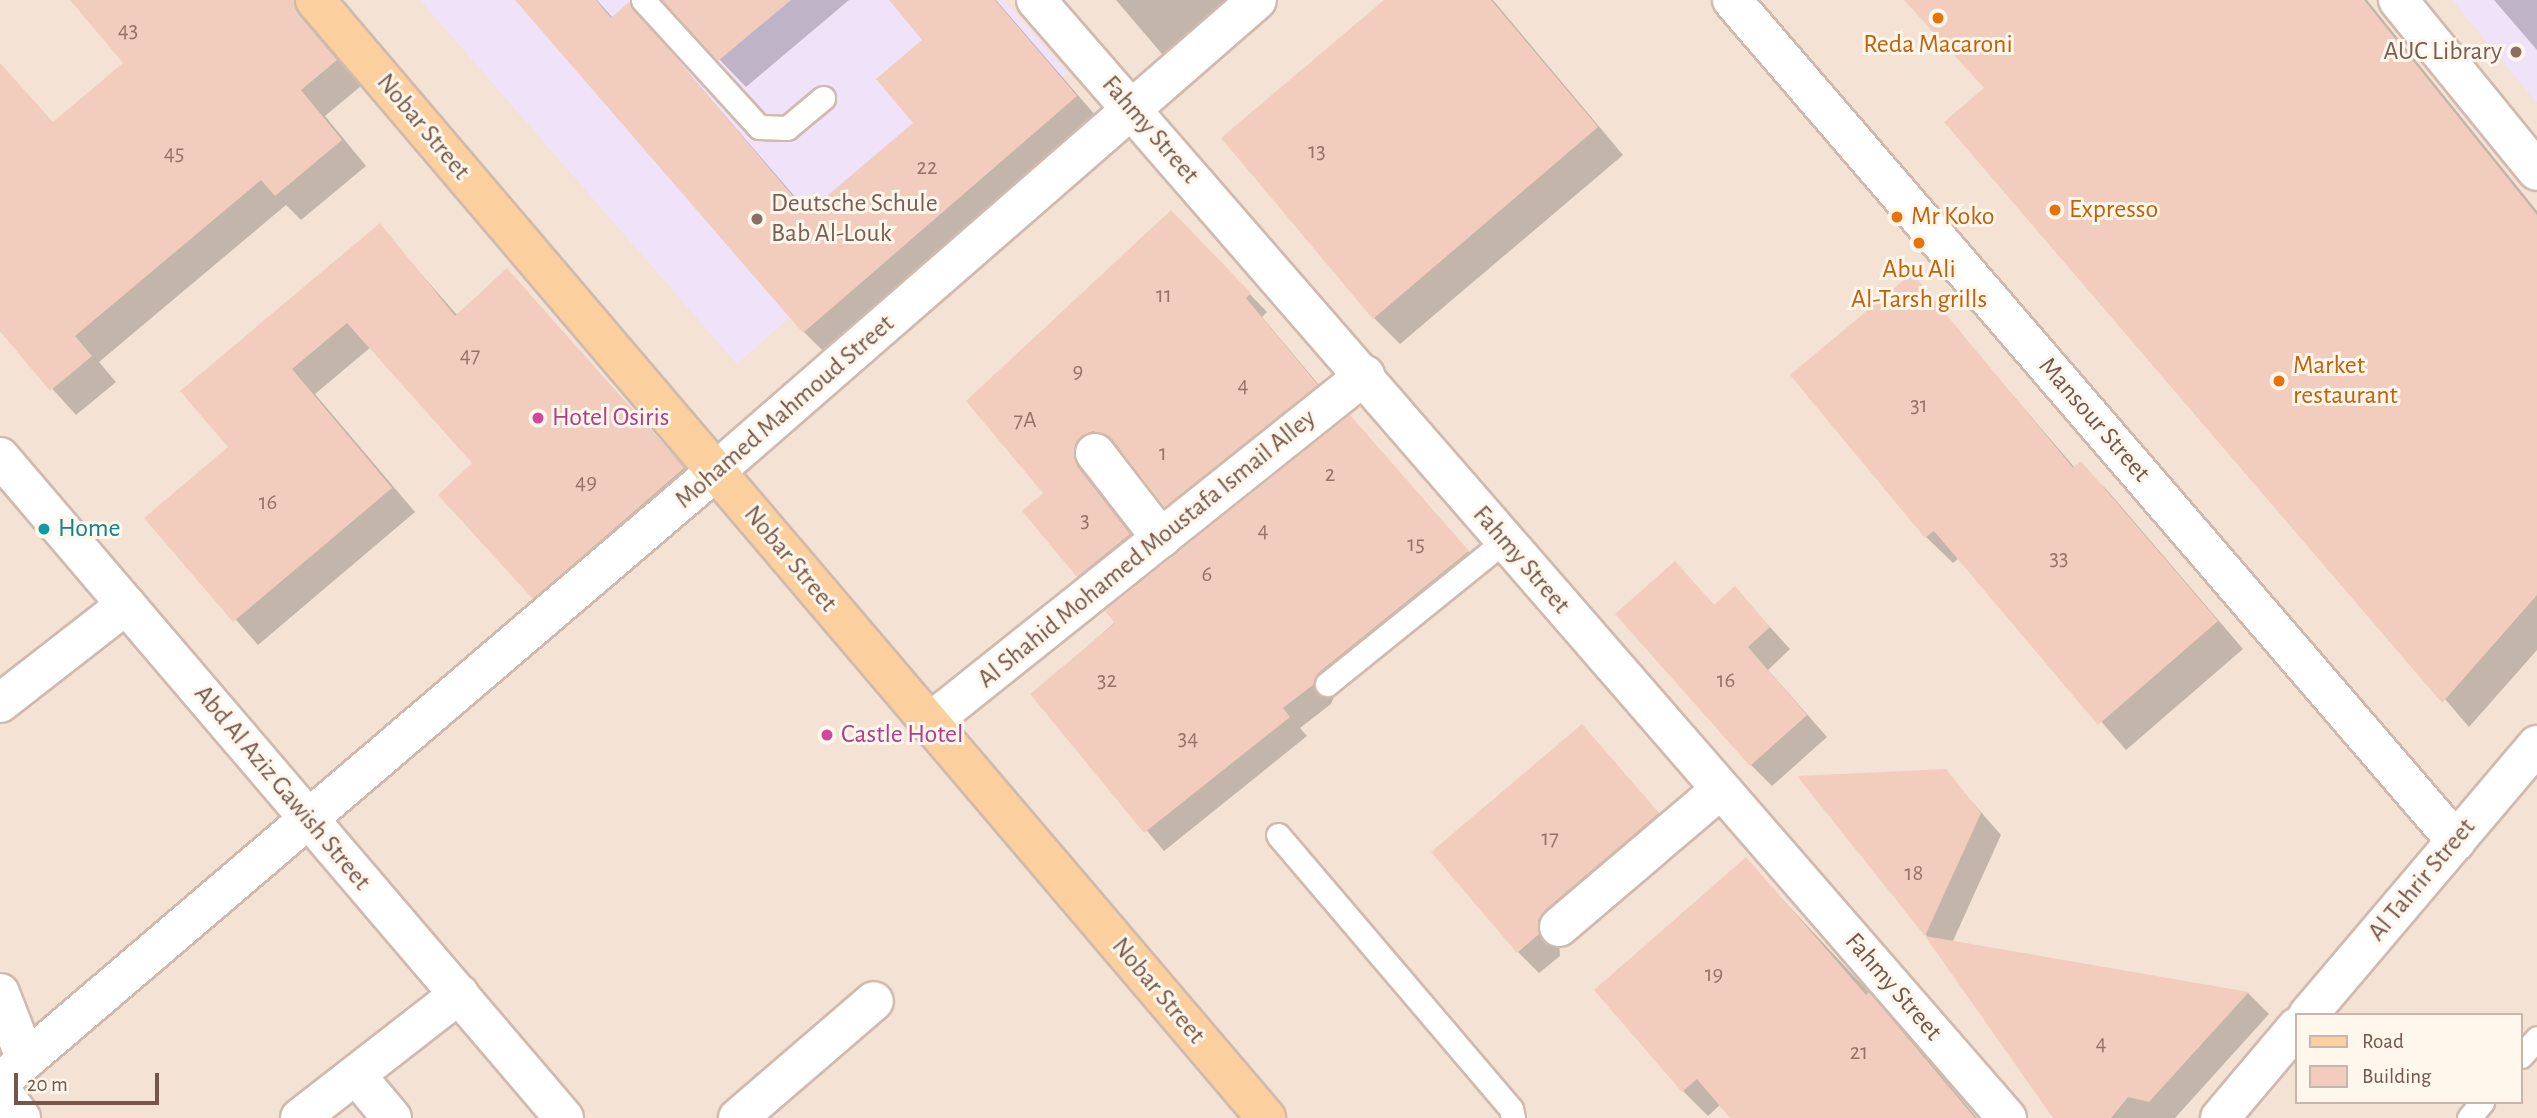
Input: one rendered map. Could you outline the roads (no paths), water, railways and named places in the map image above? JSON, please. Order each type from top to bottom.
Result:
[{"type":"main road","name":"Nobar Street","points":[[315,0],[1266,1118]]},
{"type":"street","name":"Fahmy Street","points":[[1036,0],[1365,375],[1504,541],[2007,1118]]},
{"type":"street","name":"Mohamed Mahmoud Street","points":[[13,1071],[716,471],[1133,111],[1257,0]]},
{"type":"street","name":"Mansour Street","points":[[1732,0],[2456,841]]},
{"type":"street","points":[[2398,0],[2537,171]]},
{"type":"street","name":"Al Shahid Mohamed Moustafa Ismail Alley","points":[[929,723],[1365,375]]},
{"type":"street","points":[[1095,453],[1161,538]]},
{"type":"street","name":"Abd Al Aziz Gawish Street","points":[[0,457],[564,1118]]},
{"type":"street","points":[[0,703],[126,605]]},
{"type":"street","name":"Al Tahrir Street","points":[[2310,1013],[2537,745]]},
{"type":"street","points":[[1559,927],[1720,790]]},
{"type":"street","points":[[0,993],[13,1071]]},
{"type":"street","points":[[300,1118],[458,994]]},
{"type":"street","points":[[738,1118],[874,1001]]},
{"type":"street","points":[[2220,1118],[2296,1028]]},
{"type":"street","points":[[356,1075],[392,1118]]},
{"type":"street","points":[[0,1089],[21,1118]]},
{"type":"lane","points":[[643,0],[759,127],[787,128],[823,98]]},
{"type":"lane","points":[[1327,684],[1504,541]]},
{"type":"lane","points":[[1278,835],[1511,1109],[1513,1118]]},
{"type":"lane","points":[[2523,1054],[2537,1038]]},
{"type":"lane","points":[[2469,1118],[2480,1104]]},
{"type":"place","name":"Reda Macaroni","points":[[1938,18]]},
{"type":"place","name":"AUC Library","points":[[2516,52]]},
{"type":"place","name":"Expresso","points":[[2055,210]]},
{"type":"place","name":"Mr Koko","points":[[1897,217]]},
{"type":"place","name":"Deutsche Schule Bab Al-Louk","points":[[757,219]]},
{"type":"place","name":"Abu Ali Al-Tarsh grills","points":[[1919,243]]},
{"type":"place","name":"Market restaurant","points":[[2279,381]]},
{"type":"place","name":"Hotel Osiris","points":[[538,418]]},
{"type":"place","name":"Home","points":[[44,529]]},
{"type":"place","name":"Castle Hotel","points":[[827,735]]}]
